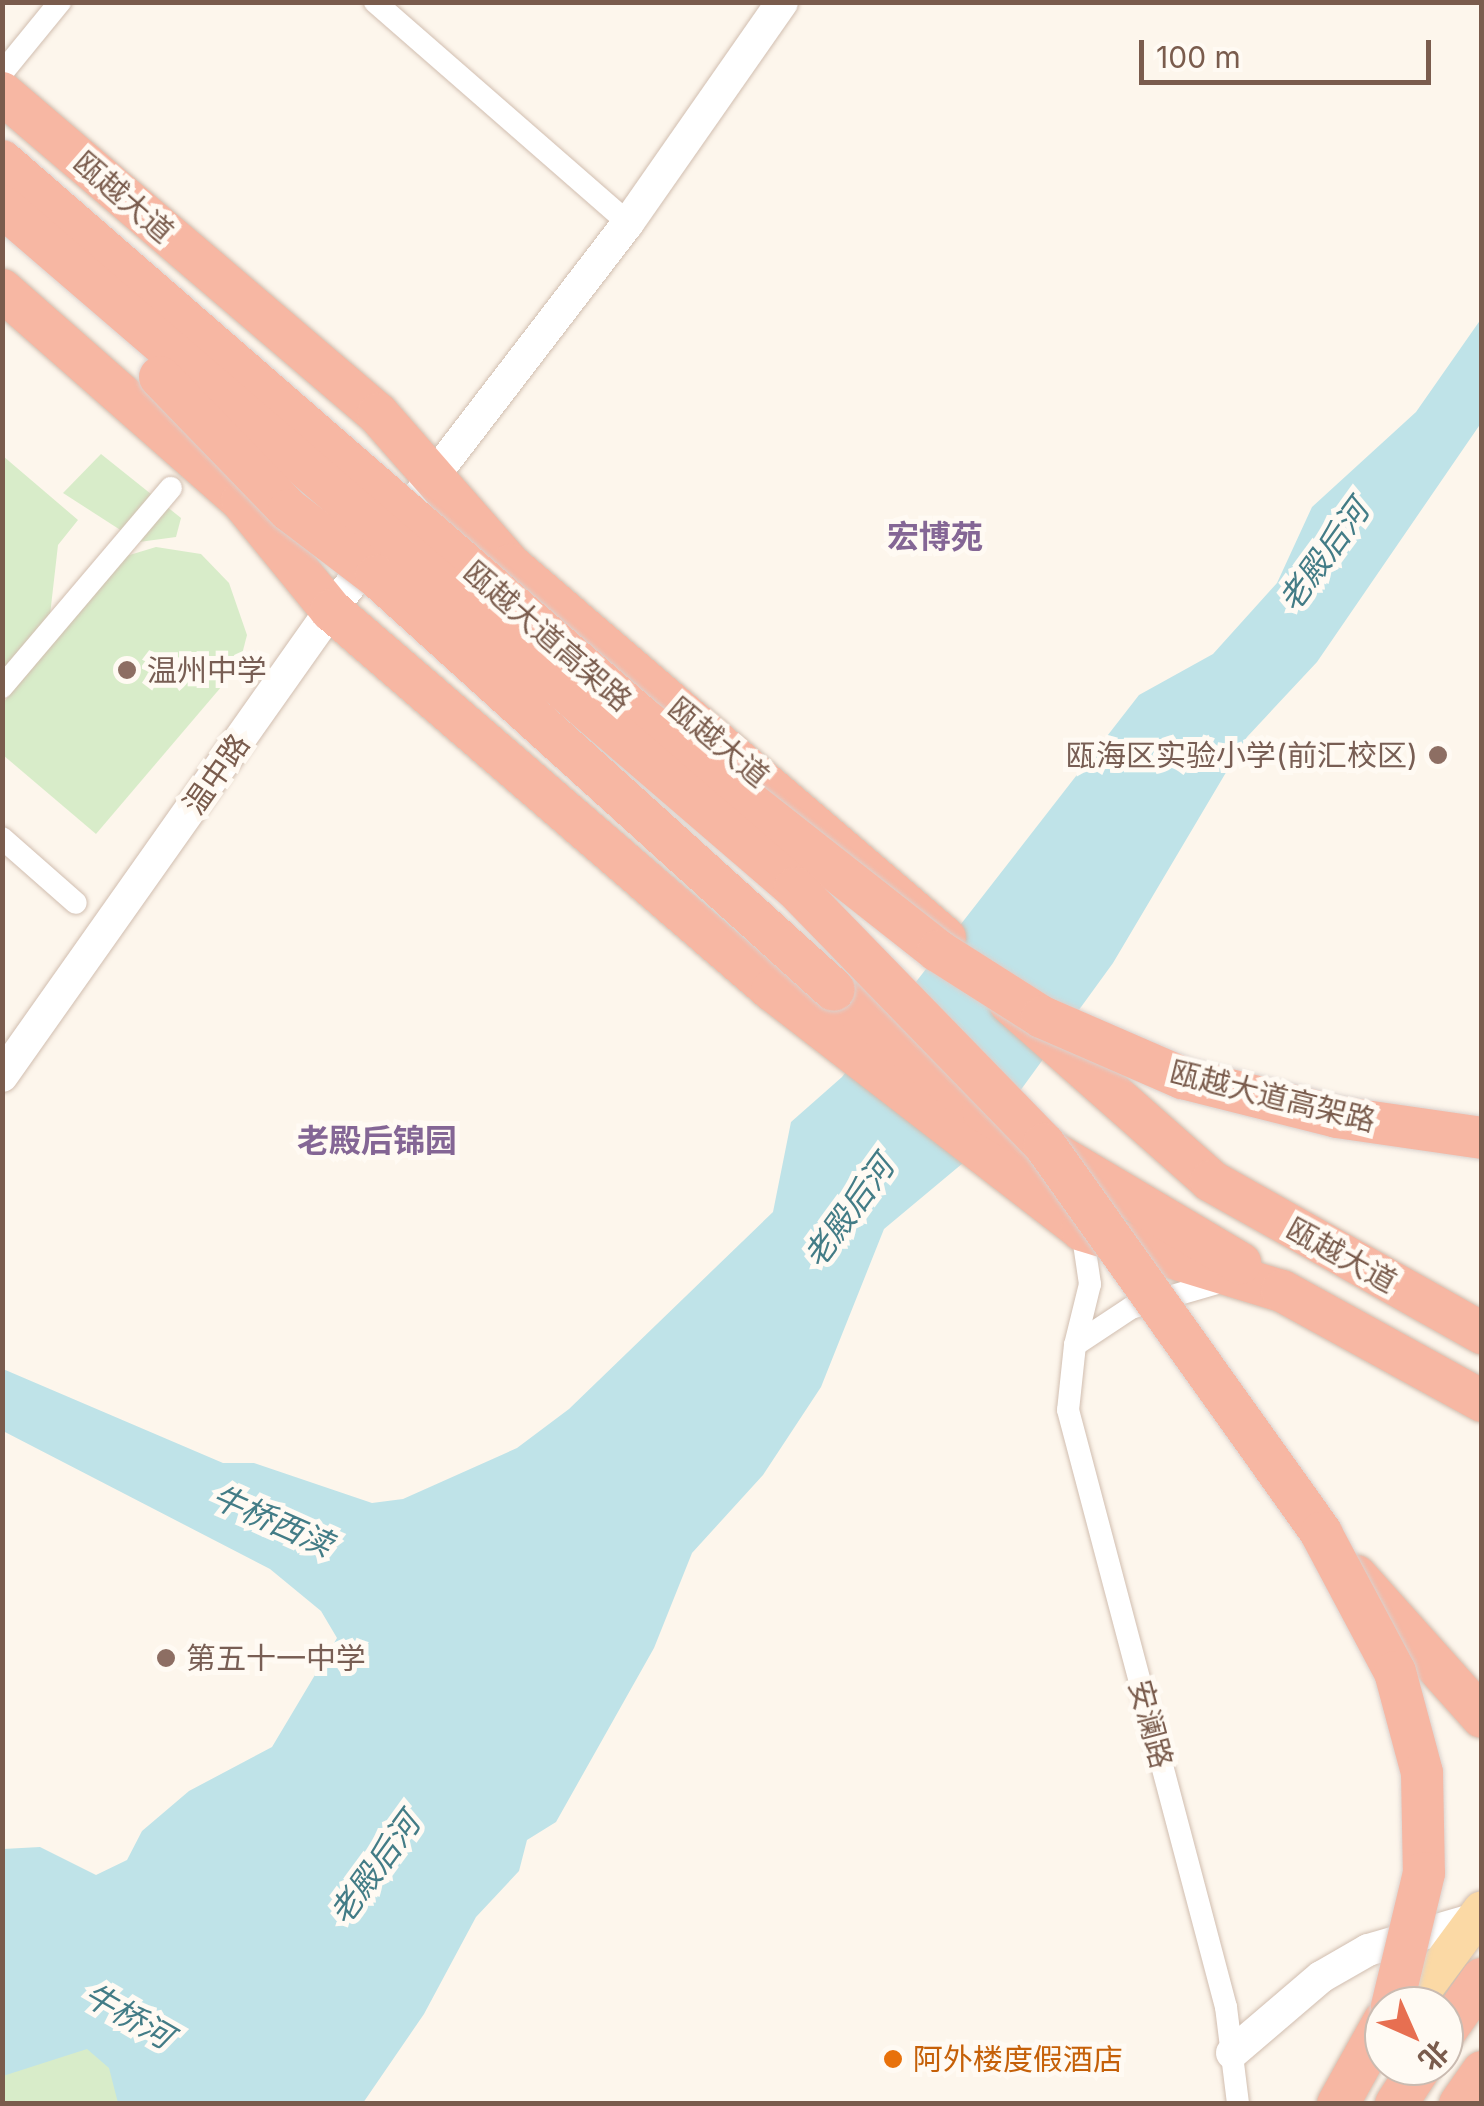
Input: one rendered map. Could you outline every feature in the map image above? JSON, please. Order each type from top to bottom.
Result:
[{"type":"highway","name":"瓯越大道","points":[[2,94],[378,414],[400,448],[434,474],[510,565],[892,885],[1069,1062],[1211,1181],[1482,1333]]},
{"type":"highway","points":[[2,118],[257,346],[400,448]]},
{"type":"highway","name":"瓯越大道高架路","points":[[2,161],[642,718],[938,951],[1042,1017],[1182,1078],[1338,1116],[1482,1138]]},
{"type":"highway","points":[[2,208],[289,510],[376,576],[832,989],[1012,1130],[1282,1291]]},
{"type":"highway","name":"瓯越大道高架路","points":[[2,208],[795,888],[1044,1144],[1321,1533]]},
{"type":"highway","name":"瓯越大道","points":[[2,290],[242,501],[331,610],[772,990],[1042,1200],[1082,1230],[1282,1291],[1482,1401]]},
{"type":"highway","points":[[1321,1533],[1482,1717]]},
{"type":"highway","points":[[1321,1533],[1395,1672],[1422,1774],[1424,1873],[1397,1986]]},
{"type":"highway","points":[[1464,2005],[1482,1979]]},
{"type":"highway","points":[[1338,2104],[1364,2057]]},
{"type":"highway","points":[[1460,2104],[1482,2072]]},
{"type":"main road","points":[[1428,1986],[1478,1915]]},
{"type":"main road","points":[[1338,2104],[1364,2069]]},
{"type":"street","points":[[2,73],[60,2]]},
{"type":"street","points":[[375,2],[628,222]]},
{"type":"street","name":"温中路","points":[[2,1076],[331,610],[628,222],[782,2]]},
{"type":"street","points":[[2,687],[171,488]]},
{"type":"street","points":[[2,838],[76,904]]},
{"type":"street","name":"安澜路","points":[[1082,1230],[1090,1284],[1076,1345],[1068,1410],[1232,2054],[1238,2104]]},
{"type":"street","points":[[1076,1345],[1130,1308],[1237,1278]]},
{"type":"street","points":[[1232,2054],[1321,1977],[1368,1950],[1478,1915]]},
{"type":"green space","points":[[101,454],[181,518],[176,537],[139,542],[63,493]]},
{"type":"green space","points":[[3,456],[78,520],[58,545],[50,615],[3,678]]},
{"type":"green space","points":[[156,547],[201,554],[229,583],[247,635],[239,666],[96,834],[3,755],[3,703],[123,557]]},
{"type":"green space","points":[[126,1944],[211,2103],[3,2103],[2,2016]]},
{"type":"water","points":[[1481,319],[1481,423],[1317,662],[1247,737],[1113,963],[975,1153],[884,1229],[821,1387],[763,1475],[692,1553],[654,1648],[556,1822],[527,1840],[519,1871],[476,1917],[424,2014],[363,2103],[118,2103],[109,2068],[87,2049],[3,2076],[3,1849],[40,1847],[96,1875],[127,1860],[142,1831],[189,1791],[272,1747],[337,1638],[321,1611],[270,1569],[3,1431],[3,1369],[223,1463],[254,1463],[372,1503],[403,1499],[517,1448],[569,1409],[773,1212],[791,1122],[842,1077],[1139,695],[1213,654],[1277,583],[1312,507],[1416,412]]},
{"type":"place","name":"温州中学","points":[[127,670]]},
{"type":"place","name":"瓯海区实验小学(前汇校区)","points":[[1438,755]]},
{"type":"place","name":"第五十一中学","points":[[166,1658]]},
{"type":"place","name":"阿外楼度假酒店","points":[[893,2059]]},
{"type":"district","name":"宏博苑","points":[[935,537]]},
{"type":"district","name":"老殿后锦园","points":[[377,1141]]},
{"type":"water label","name":"老殿后河","points":[[1324,556]]},
{"type":"water label","name":"老殿后河","points":[[849,1212]]},
{"type":"water label","name":"牛桥西渎","points":[[272,1521]]},
{"type":"water label","name":"老殿后河","points":[[375,1869]]},
{"type":"water label","name":"牛桥河","points":[[128,2016]]}]
